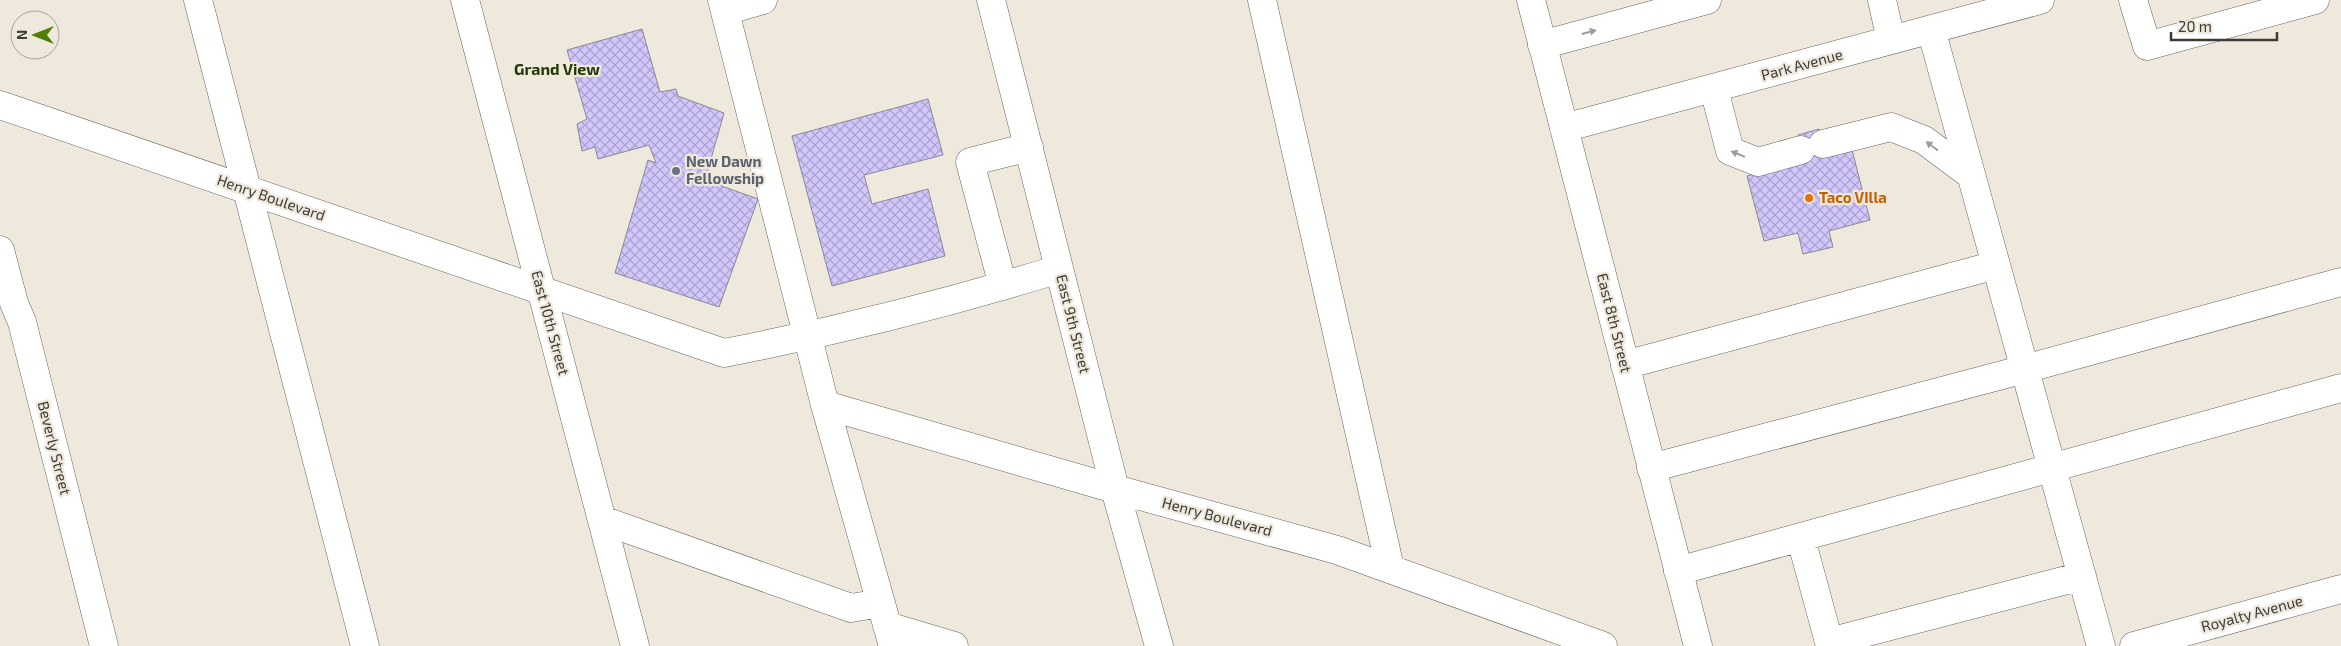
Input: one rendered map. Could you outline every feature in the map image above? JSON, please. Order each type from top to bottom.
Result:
[{"type":"street","points":[[198,0],[365,646]]},
{"type":"street","name":"East 10th Street","points":[[465,0],[635,646]]},
{"type":"street","points":[[763,0],[723,5],[807,337],[887,625]]},
{"type":"street","name":"East 9th Street","points":[[992,0],[1115,490],[1159,646]]},
{"type":"street","points":[[1262,0],[1390,568]]},
{"type":"street","name":"East 8th Street","points":[[1531,0],[1698,646]]},
{"type":"street","points":[[1542,45],[1707,0]]},
{"type":"street","points":[[1882,0],[1891,40]]},
{"type":"street","name":"Park Avenue","points":[[1564,128],[2040,0]]},
{"type":"street","points":[[2133,0],[2147,46],[2315,0]]},
{"type":"street","points":[[1931,29],[2101,646]]},
{"type":"street","points":[[1714,89],[1730,150],[1758,162],[1891,128],[1924,140],[1971,175]]},
{"type":"street","name":"Henry Boulevard","points":[[0,105],[724,353],[807,337],[1003,286],[1060,269]]},
{"type":"street","points":[[1003,286],[970,162],[1029,147]]},
{"type":"street","name":"Beverly Street","points":[[0,250],[14,304],[22,322],[104,646]]},
{"type":"street","points":[[1625,365],[1996,265]]},
{"type":"street","points":[[1651,468],[2025,369],[2341,282]]},
{"type":"street","points":[[1678,571],[1801,539],[2341,388]]},
{"type":"street","name":"Henry Boulevard","points":[[825,405],[1115,490],[1337,550],[1603,646]]},
{"type":"street","points":[[602,520],[852,608],[887,625],[954,646]]},
{"type":"street","points":[[1801,539],[1830,644],[2082,576]]},
{"type":"street","name":"Royalty Avenue","points":[[2134,646],[2341,590]]},
{"type":"building","name":"New Dawn Fellowship","points":[[642,29],[660,92],[676,89],[678,96],[724,113],[705,180],[758,199],[719,307],[615,273],[648,160],[656,163],[649,145],[598,159],[595,147],[582,151],[577,124],[587,119],[567,50]]},
{"type":"building","points":[[928,99],[943,155],[864,175],[872,204],[928,189],[945,256],[832,286],[792,136]]},
{"type":"building","name":"Taco VIlla","points":[[1819,129],[1826,157],[1852,150],[1870,220],[1829,231],[1833,247],[1803,254],[1798,233],[1764,241],[1747,176],[1804,162],[1798,135]]},
{"type":"place","name":"New Dawn Fellowship","points":[[676,171]]},
{"type":"place","name":"Taco VIlla","points":[[1809,198]]},
{"type":"district","name":"Grand View","points":[[557,69]]}]
